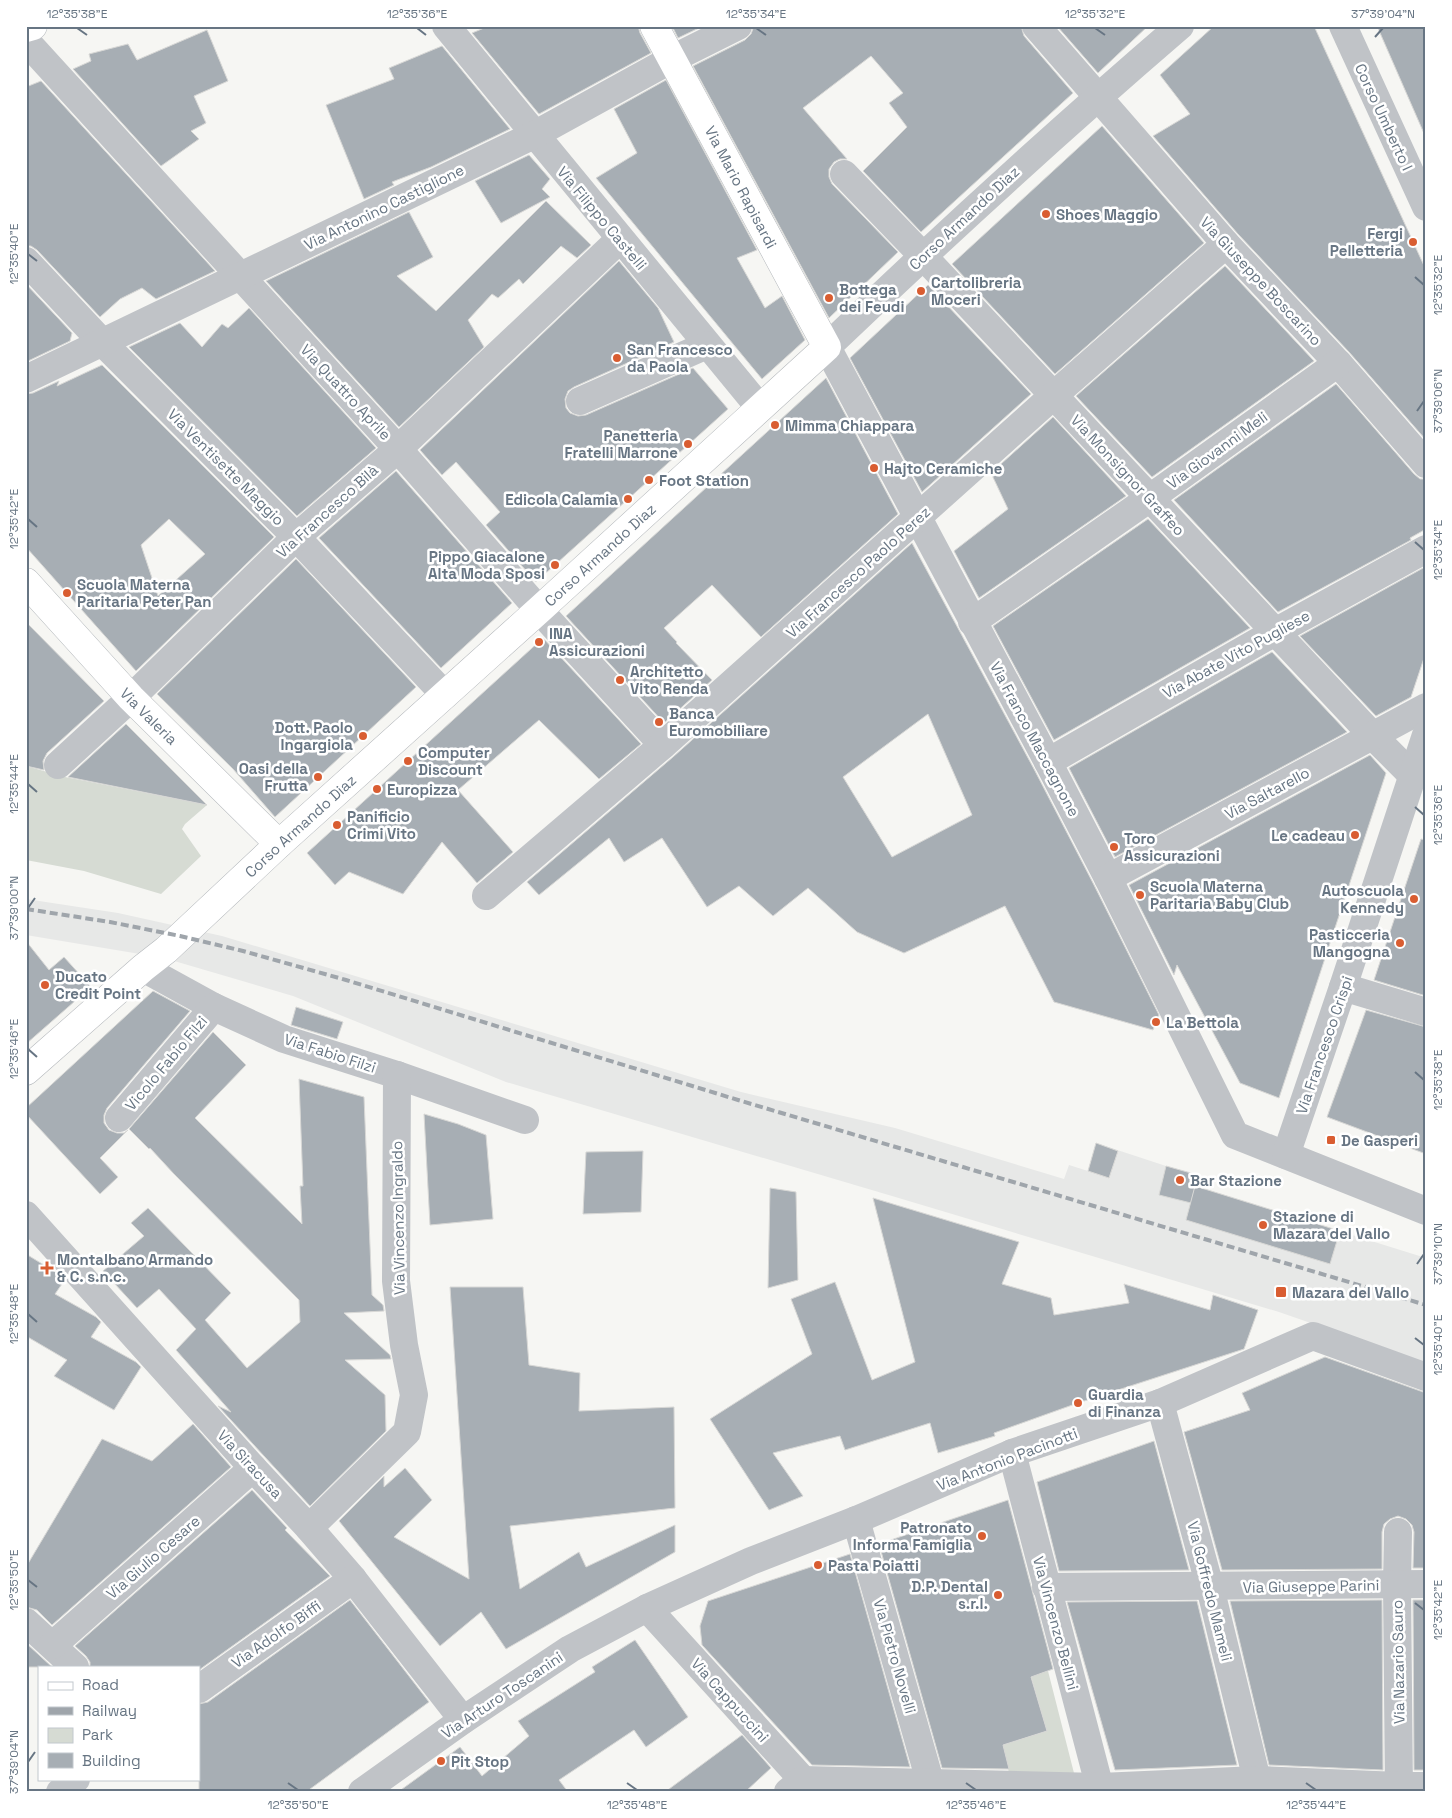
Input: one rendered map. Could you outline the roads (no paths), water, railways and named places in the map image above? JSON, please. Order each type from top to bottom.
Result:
[{"type":"main road","points":[[26,28],[33,26]]},
{"type":"main road","name":"Via Mario Rapisardi","points":[[654,26],[827,347]]},
{"type":"main road","name":"Corso Armando Diaz","points":[[26,1071],[149,964],[827,347]]},
{"type":"main road","name":"Via Valeria","points":[[26,582],[131,698],[279,844]]},
{"type":"street","name":"Via Filippo Castelli","points":[[446,26],[760,408]]},
{"type":"street","name":"Via Antonino Castiglione","points":[[26,379],[534,135],[672,58],[738,26]]},
{"type":"street","name":"Via Giuseppe Boscarino","points":[[1036,26],[1226,244],[1338,363],[1426,464]]},
{"type":"street","name":"Corso Armando Diaz","points":[[827,347],[923,256],[1098,96],[1180,26]]},
{"type":"street","name":"Corso Umberto I","points":[[1343,26],[1426,207]]},
{"type":"street","name":"Via Quattro Aprile","points":[[26,41],[398,449],[539,610],[662,745]]},
{"type":"street","name":"Via Monsignor Graffeo","points":[[844,174],[1373,736],[1412,775]]},
{"type":"street","name":"Via Francesco Bilà","points":[[58,765],[131,698],[296,537],[398,449],[620,239]]},
{"type":"street","name":"Via Francesco Paolo Perez","points":[[486,896],[662,745],[1226,244]]},
{"type":"street","name":"Via Ventisette Maggio","points":[[26,261],[102,342],[296,537],[445,695]]},
{"type":"street","points":[[580,401],[707,345]]},
{"type":"street","name":"Via Franco Maccagnone","points":[[827,347],[1048,762],[1108,878],[1235,1135],[1286,1155]]},
{"type":"street","name":"Via Giovanni Meli","points":[[972,622],[1150,498],[1338,363]]},
{"type":"street","name":"Via Abate Vito Pugliese","points":[[1048,762],[1275,632],[1426,549]]},
{"type":"street","name":"Via Saltarello","points":[[1108,878],[1426,707]]},
{"type":"street","name":"Via Francesco Crispi","points":[[1286,1155],[1426,735]]},
{"type":"street","name":"Via Fabio Filzi","points":[[149,964],[214,1007],[284,1039],[398,1075],[525,1120]]},
{"type":"street","points":[[1343,987],[1426,1012]]},
{"type":"street","name":"Vicolo Fabio Filzi","points":[[119,1118],[214,1007]]},
{"type":"street","name":"Via Vincenzo Ingraldo","points":[[310,1528],[407,1432],[414,1395],[404,1345],[396,1281],[398,1075]]},
{"type":"street","points":[[1286,1155],[1426,1211]]},
{"type":"street","name":"Via Siracusa","points":[[26,1215],[253,1468],[310,1528],[353,1578],[463,1720]]},
{"type":"street","name":"Via Antonio Pacinotti","points":[[647,1608],[751,1561],[856,1520],[1012,1453],[1160,1403],[1313,1336],[1426,1376]]},
{"type":"street","name":"Via Goffredo Mameli","points":[[1160,1403],[1210,1587],[1257,1780]]},
{"type":"street","name":"Via Vincenzo Bellini","points":[[1012,1453],[1100,1789]]},
{"type":"street","name":"Via Giulio Cesare","points":[[52,1645],[253,1468]]},
{"type":"street","name":"Via Pietro Novelli","points":[[856,1520],[933,1788]]},
{"type":"street","name":"Via Nazario Sauro","points":[[1398,1532],[1397,1585],[1408,1788]]},
{"type":"street","name":"Via Adolfo Biffi","points":[[200,1688],[353,1578]]},
{"type":"street","name":"Via Giuseppe Parini","points":[[1046,1587],[1426,1584]]},
{"type":"street","name":"Via Arturo Toscanini","points":[[362,1792],[463,1720],[570,1649],[647,1608]]},
{"type":"street","name":"Via Cappuccini","points":[[647,1608],[801,1788]]},
{"type":"street","points":[[26,1622],[74,1666]]},
{"type":"street","points":[[60,1792],[75,1780]]},
{"type":"street","points":[[801,1788],[1100,1789],[1257,1780],[1408,1788]]},
{"type":"railway","points":[[26,909],[110,922],[180,936],[243,951],[346,980],[738,1100],[1426,1305]]},
{"type":"place","name":"Shoes Maggio","points":[[1046,214]]},
{"type":"place","name":"Fergi Pelletteria","points":[[1413,242]]},
{"type":"place","name":"Cartolibreria Moceri","points":[[921,291]]},
{"type":"place","name":"Bottega dei Feudi","points":[[829,298]]},
{"type":"place","name":"San Francesco da Paola","points":[[617,358]]},
{"type":"place","name":"Mimma Chiappara","points":[[775,425]]},
{"type":"place","name":"Panetteria Fratelli Marrone","points":[[688,444]]},
{"type":"place","name":"Hajto Ceramiche","points":[[874,468]]},
{"type":"place","name":"Foot Station","points":[[649,480]]},
{"type":"place","name":"Edicola Calamia","points":[[628,499]]},
{"type":"place","name":"Pippo Giacalone Alta Moda Sposi","points":[[555,565]]},
{"type":"place","name":"Scuola Materna Paritaria Peter Pan","points":[[67,593]]},
{"type":"place","name":"INA Assicurazioni","points":[[539,642]]},
{"type":"place","name":"Architetto Vito Renda","points":[[620,680]]},
{"type":"place","name":"Banca Euromobiliare","points":[[659,722]]},
{"type":"place","name":"Dott. Paolo Ingargiola","points":[[363,736]]},
{"type":"place","name":"Computer Discount","points":[[408,761]]},
{"type":"place","name":"Oasi della Frutta","points":[[318,777]]},
{"type":"place","name":"Europizza","points":[[377,789]]},
{"type":"place","name":"Panificio Crimi Vito","points":[[337,825]]},
{"type":"place","name":"Le cadeau","points":[[1355,835]]},
{"type":"place","name":"Toro Assicurazioni","points":[[1114,847]]},
{"type":"place","name":"Scuola Materna Paritaria Baby Club","points":[[1140,895]]},
{"type":"place","name":"Autoscuola Kennedy","points":[[1414,899]]},
{"type":"place","name":"Pasticceria Mangogna","points":[[1400,943]]},
{"type":"place","name":"Ducato Credit Point","points":[[45,985]]},
{"type":"place","name":"La Bettola","points":[[1156,1022]]},
{"type":"place","name":"De Gasperi","points":[[1331,1140]]},
{"type":"place","name":"Bar Stazione","points":[[1180,1180]]},
{"type":"place","name":"Stazione di Mazara del Vallo","points":[[1263,1225]]},
{"type":"place","name":"Montalbano Armando & C. s.n.c.","points":[[47,1268]]},
{"type":"place","name":"Mazara del Vallo","points":[[1281,1292]]},
{"type":"place","name":"Guardia di Finanza","points":[[1078,1403]]},
{"type":"place","name":"Patronato Informa Famiglia","points":[[982,1536]]},
{"type":"place","name":"Pasta Poiatti","points":[[818,1565]]},
{"type":"place","name":"D.P. Dental s.r.l.","points":[[998,1595]]},
{"type":"place","name":"Pit Stop","points":[[441,1761]]}]
